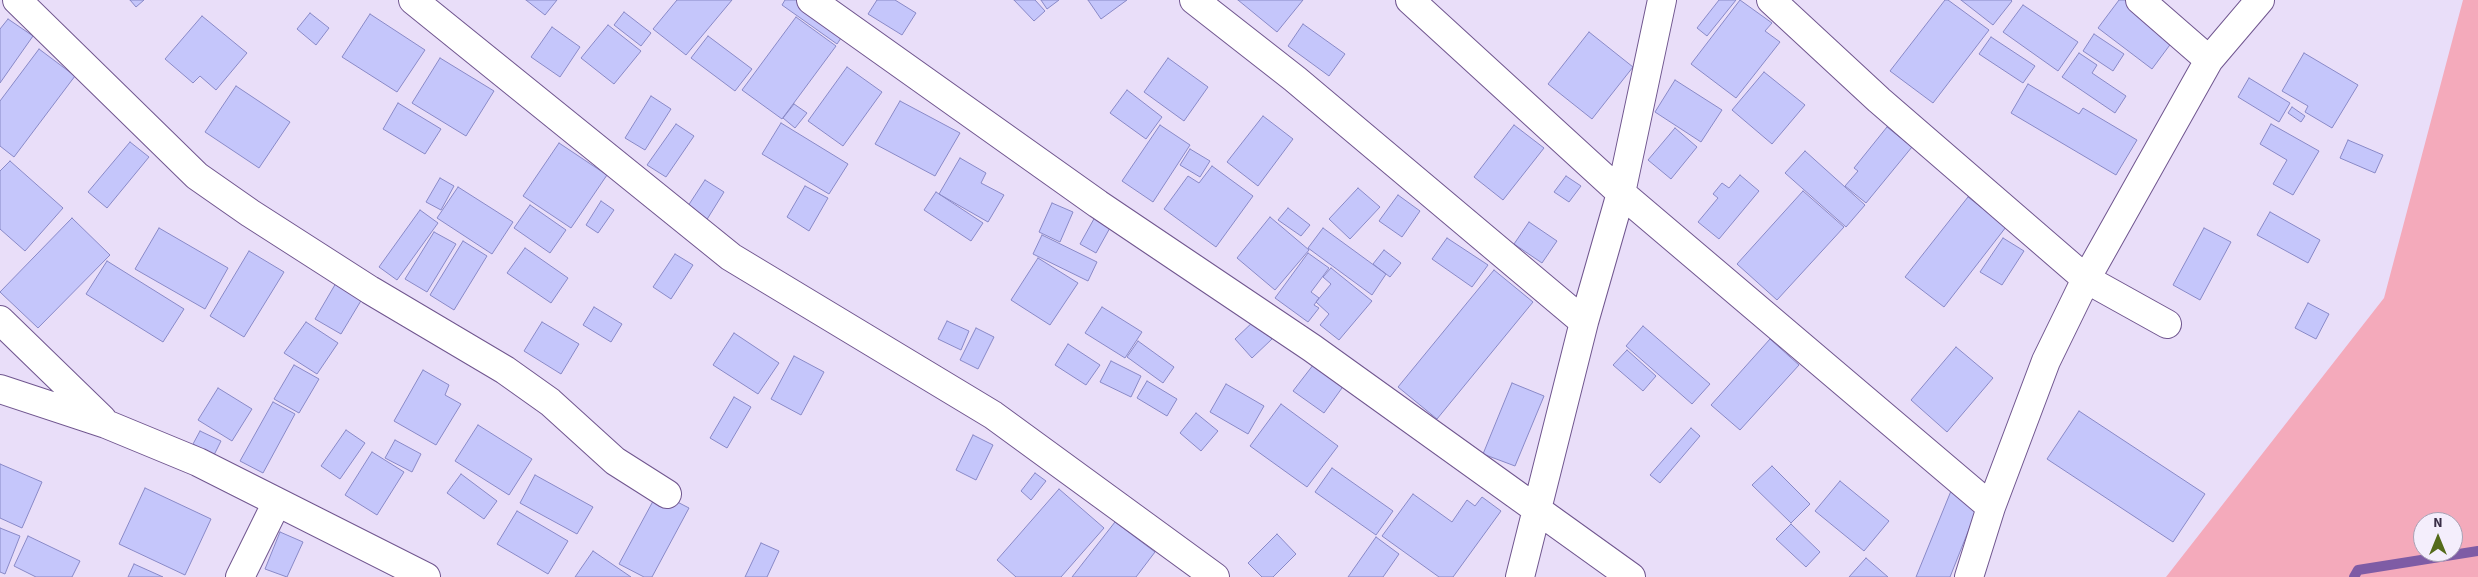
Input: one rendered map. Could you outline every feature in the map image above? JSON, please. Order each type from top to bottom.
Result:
[{"type":"street","points":[[17,0],[197,176],[250,213],[362,284],[505,370],[550,402],[615,460],[667,494]]},
{"type":"street","points":[[413,0],[731,257],[993,415],[1214,577]]},
{"type":"street","points":[[811,0],[1098,204],[1312,348],[1631,577]]},
{"type":"street","points":[[1194,0],[1294,79],[1584,322]]},
{"type":"street","points":[[1410,0],[1621,193],[1991,507]]},
{"type":"street","points":[[1520,577],[1584,322],[1621,193],[1662,0]]},
{"type":"street","points":[[1771,0],[1879,100],[2086,278],[2167,324]]},
{"type":"street","points":[[2140,0],[2209,60]]},
{"type":"street","points":[[1969,577],[1991,507],[2046,361],[2086,278],[2209,60],[2260,0]]},
{"type":"street","points":[[0,320],[106,424]]},
{"type":"street","points":[[0,389],[106,424],[198,462],[426,577]]},
{"type":"street","points":[[240,577],[277,502]]},
{"type":"shaded area","points":[[2463,0],[2478,0],[2478,577],[2166,577],[2384,298]]},
{"type":"building","points":[[130,0],[144,0],[136,7]]},
{"type":"building","points":[[526,0],[557,0],[545,15]]},
{"type":"building","points":[[677,0],[732,0],[686,55],[653,29]]},
{"type":"building","points":[[785,0],[800,0],[845,32],[837,44],[782,5]]},
{"type":"building","points":[[877,0],[895,0],[916,13],[902,35],[868,14]]},
{"type":"building","points":[[1014,0],[1035,0],[1045,11],[1034,21]]},
{"type":"building","points":[[1041,0],[1059,0],[1047,9]]},
{"type":"building","points":[[1088,0],[1127,0],[1101,19]]},
{"type":"building","points":[[1238,0],[1303,0],[1277,32]]},
{"type":"building","points":[[1719,0],[1736,0],[1707,36],[1697,28]]},
{"type":"building","points":[[1740,0],[1772,23],[1765,31],[1780,42],[1736,98],[1691,64]]},
{"type":"building","points":[[1945,0],[1948,0],[1989,30],[1933,103],[1890,71]]},
{"type":"building","points":[[1961,0],[2011,0],[2012,1],[1993,25]]},
{"type":"building","points":[[2119,0],[2125,0],[2175,38],[2152,69],[2098,28]]},
{"type":"building","points":[[2023,5],[2078,42],[2058,71],[2003,32]]},
{"type":"building","points":[[624,12],[651,33],[641,46],[614,25]]},
{"type":"building","points":[[310,13],[329,28],[316,45],[297,29]]},
{"type":"building","points":[[370,14],[425,50],[397,92],[342,57]]},
{"type":"building","points":[[202,16],[247,53],[216,90],[200,76],[193,83],[165,59]]},
{"type":"building","points":[[796,17],[836,46],[782,119],[742,90]]},
{"type":"building","points":[[8,19],[33,36],[0,83],[0,29]]},
{"type":"building","points":[[1303,24],[1345,54],[1329,76],[1288,46]]},
{"type":"building","points":[[608,25],[641,51],[614,84],[581,58]]},
{"type":"building","points":[[552,27],[580,47],[560,77],[531,57]]},
{"type":"building","points":[[1589,32],[1633,67],[1592,119],[1548,84]]},
{"type":"building","points":[[2094,34],[2124,54],[2113,71],[2083,51]]},
{"type":"building","points":[[708,36],[752,69],[735,91],[691,58]]},
{"type":"building","points":[[1991,37],[2035,66],[2023,83],[1979,54]]},
{"type":"building","points":[[39,49],[75,76],[14,157],[0,146],[0,101]]},
{"type":"building","points":[[2079,53],[2097,65],[2092,73],[2126,96],[2115,113],[2062,77]]},
{"type":"building","points":[[2304,53],[2358,85],[2332,128],[2305,112],[2308,106],[2282,91]]},
{"type":"building","points":[[440,58],[494,91],[466,136],[412,103]]},
{"type":"building","points":[[1168,58],[1208,87],[1184,121],[1144,92]]},
{"type":"building","points":[[847,67],[882,92],[843,146],[808,121]]},
{"type":"building","points":[[1764,72],[1805,105],[1772,144],[1732,110]]},
{"type":"building","points":[[2249,78],[2290,103],[2279,122],[2238,97]]},
{"type":"building","points":[[1675,80],[1722,110],[1701,142],[1655,112]]},
{"type":"building","points":[[2028,84],[2079,114],[2083,108],[2137,140],[2116,175],[2011,113]]},
{"type":"building","points":[[236,86],[290,122],[259,168],[205,132]]},
{"type":"building","points":[[1127,90],[1162,117],[1146,139],[1110,113]]},
{"type":"building","points":[[651,96],[671,109],[645,150],[625,138]]},
{"type":"building","points":[[900,101],[960,133],[935,176],[875,144]]},
{"type":"building","points":[[398,103],[441,129],[425,154],[383,129]]},
{"type":"building","points":[[794,104],[807,113],[795,128],[783,118]]},
{"type":"building","points":[[2292,107],[2305,116],[2301,122],[2288,113]]},
{"type":"building","points":[[1263,116],[1293,139],[1258,186],[1227,162]]},
{"type":"building","points":[[781,123],[848,164],[829,194],[762,154]]},
{"type":"building","points":[[676,124],[694,136],[666,177],[647,165]]},
{"type":"building","points":[[2271,124],[2319,151],[2293,195],[2273,184],[2287,160],[2260,144]]},
{"type":"building","points":[[1160,125],[1190,145],[1153,202],[1122,181]]},
{"type":"building","points":[[1514,125],[1544,148],[1503,200],[1474,177]]},
{"type":"building","points":[[1887,127],[1912,147],[1866,203],[1845,186],[1858,171],[1854,168]]},
{"type":"building","points":[[1675,128],[1697,147],[1671,179],[1648,160]]},
{"type":"building","points":[[2348,140],[2383,155],[2375,173],[2340,158]]},
{"type":"building","points":[[130,142],[149,157],[107,208],[88,192]]},
{"type":"building","points":[[559,143],[607,175],[571,228],[523,196]]},
{"type":"building","points":[[1190,149],[1210,161],[1200,177],[1180,165]]},
{"type":"building","points":[[1805,151],[1865,205],[1846,227],[1785,173]]},
{"type":"building","points":[[960,158],[986,173],[981,183],[1004,195],[988,222],[939,194]]},
{"type":"building","points":[[10,161],[63,208],[25,251],[0,229],[0,171]]},
{"type":"building","points":[[1212,166],[1253,196],[1216,247],[1164,209],[1188,176],[1199,183]]},
{"type":"building","points":[[1740,175],[1759,191],[1719,239],[1698,222],[1718,198],[1713,194],[1722,183],[1729,188]]},
{"type":"building","points":[[1566,176],[1581,186],[1569,202],[1554,192]]},
{"type":"building","points":[[440,178],[454,186],[441,210],[426,202]]},
{"type":"building","points":[[705,180],[724,192],[706,221],[686,209]]},
{"type":"building","points":[[805,186],[828,198],[809,231],[787,217]]},
{"type":"building","points":[[458,187],[513,222],[492,254],[437,218]]},
{"type":"building","points":[[1358,188],[1380,207],[1350,239],[1329,219]]},
{"type":"building","points":[[1803,191],[1844,227],[1777,300],[1737,264]]},
{"type":"building","points":[[936,192],[983,223],[971,241],[924,210]]},
{"type":"building","points":[[1398,195],[1420,211],[1402,237],[1379,221]]},
{"type":"building","points":[[1968,197],[2006,227],[1944,307],[1905,277]]},
{"type":"building","points":[[601,201],[614,210],[598,233],[586,225]]},
{"type":"building","points":[[1052,203],[1073,212],[1060,242],[1039,232]]},
{"type":"building","points":[[530,205],[566,230],[550,253],[514,228]]},
{"type":"building","points":[[1288,208],[1310,225],[1301,236],[1278,220]]},
{"type":"building","points":[[420,210],[438,223],[397,280],[379,267]]},
{"type":"building","points":[[2270,212],[2320,240],[2308,263],[2257,235]]},
{"type":"building","points":[[1095,217],[1111,226],[1096,253],[1080,244]]},
{"type":"building","points":[[1270,217],[1309,250],[1275,290],[1237,258]]},
{"type":"building","points":[[72,218],[110,255],[38,328],[0,292]]},
{"type":"building","points":[[1529,222],[1557,241],[1542,263],[1514,244]]},
{"type":"building","points":[[159,228],[228,268],[205,309],[135,269]]},
{"type":"building","points":[[1323,228],[1386,274],[1372,295],[1308,248]]},
{"type":"building","points":[[2204,228],[2231,242],[2200,300],[2173,285]]},
{"type":"building","points":[[434,232],[456,244],[427,292],[405,279]]},
{"type":"building","points":[[1042,235],[1097,262],[1088,281],[1033,254]]},
{"type":"building","points":[[1447,238],[1488,265],[1472,287],[1432,259]]},
{"type":"building","points":[[2003,238],[2024,251],[2002,285],[1980,272]]},
{"type":"building","points":[[463,241],[487,256],[454,310],[430,295]]},
{"type":"building","points":[[525,248],[568,278],[551,303],[507,273]]},
{"type":"building","points":[[1384,250],[1401,263],[1390,277],[1373,264]]},
{"type":"building","points":[[249,251],[284,272],[244,337],[210,316]]},
{"type":"building","points":[[1308,253],[1329,268],[1311,292],[1319,298],[1314,305],[1319,308],[1308,322],[1275,298]]},
{"type":"building","points":[[675,254],[693,265],[671,299],[653,287]]},
{"type":"building","points":[[1038,258],[1078,283],[1050,325],[1011,300]]},
{"type":"building","points":[[107,261],[184,309],[163,342],[86,294]]},
{"type":"building","points":[[1331,268],[1372,301],[1339,340],[1320,325],[1329,314],[1316,302],[1331,284],[1323,277]]},
{"type":"building","points":[[1494,270],[1533,302],[1437,419],[1398,387]]},
{"type":"building","points":[[336,283],[362,299],[341,334],[315,319]]},
{"type":"building","points":[[2308,303],[2329,314],[2316,339],[2295,328]]},
{"type":"building","points":[[594,307],[622,324],[611,342],[583,325]]},
{"type":"building","points":[[1102,307],[1142,332],[1125,358],[1085,333]]},
{"type":"building","points":[[1255,320],[1272,339],[1252,358],[1235,339]]},
{"type":"building","points":[[947,321],[969,331],[961,350],[938,339]]},
{"type":"building","points":[[306,322],[338,343],[317,374],[284,353]]},
{"type":"building","points":[[542,322],[579,344],[561,374],[524,351]]},
{"type":"building","points":[[1643,326],[1710,384],[1692,404],[1626,346]]},
{"type":"building","points":[[976,328],[994,337],[978,369],[960,360]]},
{"type":"building","points":[[734,333],[779,363],[758,394],[713,365]]},
{"type":"building","points":[[1770,339],[1799,365],[1740,430],[1711,405]]},
{"type":"building","points":[[1138,341],[1174,367],[1163,383],[1127,357]]},
{"type":"building","points":[[1068,344],[1100,365],[1086,385],[1055,365]]},
{"type":"building","points":[[1956,347],[1993,378],[1947,432],[1911,400]]},
{"type":"building","points":[[1627,350],[1656,376],[1643,391],[1613,365]]},
{"type":"building","points":[[794,356],[824,372],[801,415],[771,399]]},
{"type":"building","points":[[1317,360],[1347,381],[1324,413],[1293,391]]},
{"type":"building","points":[[1111,361],[1141,376],[1131,397],[1100,382]]},
{"type":"building","points":[[294,365],[319,379],[299,413],[274,399]]},
{"type":"building","points":[[423,370],[449,385],[445,395],[461,404],[436,445],[394,421]]},
{"type":"building","points":[[1147,381],[1177,399],[1167,416],[1137,398]]},
{"type":"building","points":[[1512,383],[1544,396],[1515,466],[1483,454]]},
{"type":"building","points":[[1226,384],[1264,406],[1248,434],[1210,412]]},
{"type":"building","points":[[218,388],[252,409],[232,441],[198,420]]},
{"type":"building","points":[[734,397],[751,407],[727,448],[710,438]]},
{"type":"building","points":[[273,402],[295,414],[263,473],[240,461]]},
{"type":"building","points":[[1281,404],[1338,446],[1307,487],[1250,446]]},
{"type":"building","points":[[2079,411],[2205,494],[2173,542],[2047,459]]},
{"type":"building","points":[[1196,413],[1218,431],[1201,451],[1180,433]]},
{"type":"building","points":[[478,425],[532,459],[509,495],[455,461]]},
{"type":"building","points":[[1691,428],[1700,436],[1660,483],[1650,475]]},
{"type":"building","points":[[346,430],[365,443],[340,479],[321,466]]},
{"type":"building","points":[[200,431],[221,441],[214,455],[193,444]]},
{"type":"building","points":[[973,435],[993,445],[976,480],[956,470]]},
{"type":"building","points":[[395,440],[421,454],[412,472],[385,458]]},
{"type":"building","points":[[372,452],[404,472],[377,515],[345,495]]},
{"type":"building","points":[[0,464],[42,482],[22,528],[0,518]]},
{"type":"building","points":[[1772,466],[1810,504],[1791,523],[1752,485]]},
{"type":"building","points":[[1332,468],[1393,511],[1376,535],[1315,492]]},
{"type":"building","points":[[1035,473],[1046,481],[1031,500],[1021,491]]},
{"type":"building","points":[[461,474],[497,501],[484,519],[447,493]]},
{"type":"building","points":[[535,475],[593,507],[577,534],[520,503]]},
{"type":"building","points":[[1840,481],[1889,521],[1864,551],[1815,511]]},
{"type":"building","points":[[145,488],[211,519],[185,575],[119,544]]},
{"type":"building","points":[[1059,489],[1104,528],[1061,577],[1016,577],[997,560]]},
{"type":"building","points":[[1951,491],[1977,509],[1950,577],[1916,577]]},
{"type":"building","points":[[658,492],[689,508],[652,577],[644,577],[619,564]]},
{"type":"building","points":[[1413,494],[1452,522],[1467,500],[1475,506],[1482,497],[1501,511],[1453,577],[1439,577],[1382,536]]},
{"type":"building","points":[[517,511],[568,541],[548,574],[497,544]]},
{"type":"building","points":[[1115,522],[1155,552],[1136,577],[1072,577]]},
{"type":"building","points":[[1791,524],[1820,552],[1806,567],[1776,539]]},
{"type":"building","points":[[0,528],[20,536],[5,574],[0,572]]},
{"type":"building","points":[[280,532],[303,542],[287,577],[265,569]]},
{"type":"building","points":[[1277,534],[1296,554],[1273,577],[1262,577],[1248,563]]},
{"type":"building","points":[[28,536],[80,561],[72,577],[36,577],[14,566]]},
{"type":"building","points":[[1376,537],[1399,554],[1383,577],[1348,577]]},
{"type":"building","points":[[761,543],[779,551],[767,577],[745,577]]},
{"type":"building","points":[[593,551],[631,577],[575,577]]},
{"type":"building","points":[[1866,558],[1888,577],[1849,577]]},
{"type":"building","points":[[134,564],[163,577],[128,577]]},
{"type":"waterway","points":[[2354,577],[2358,570],[2478,551]]}]
